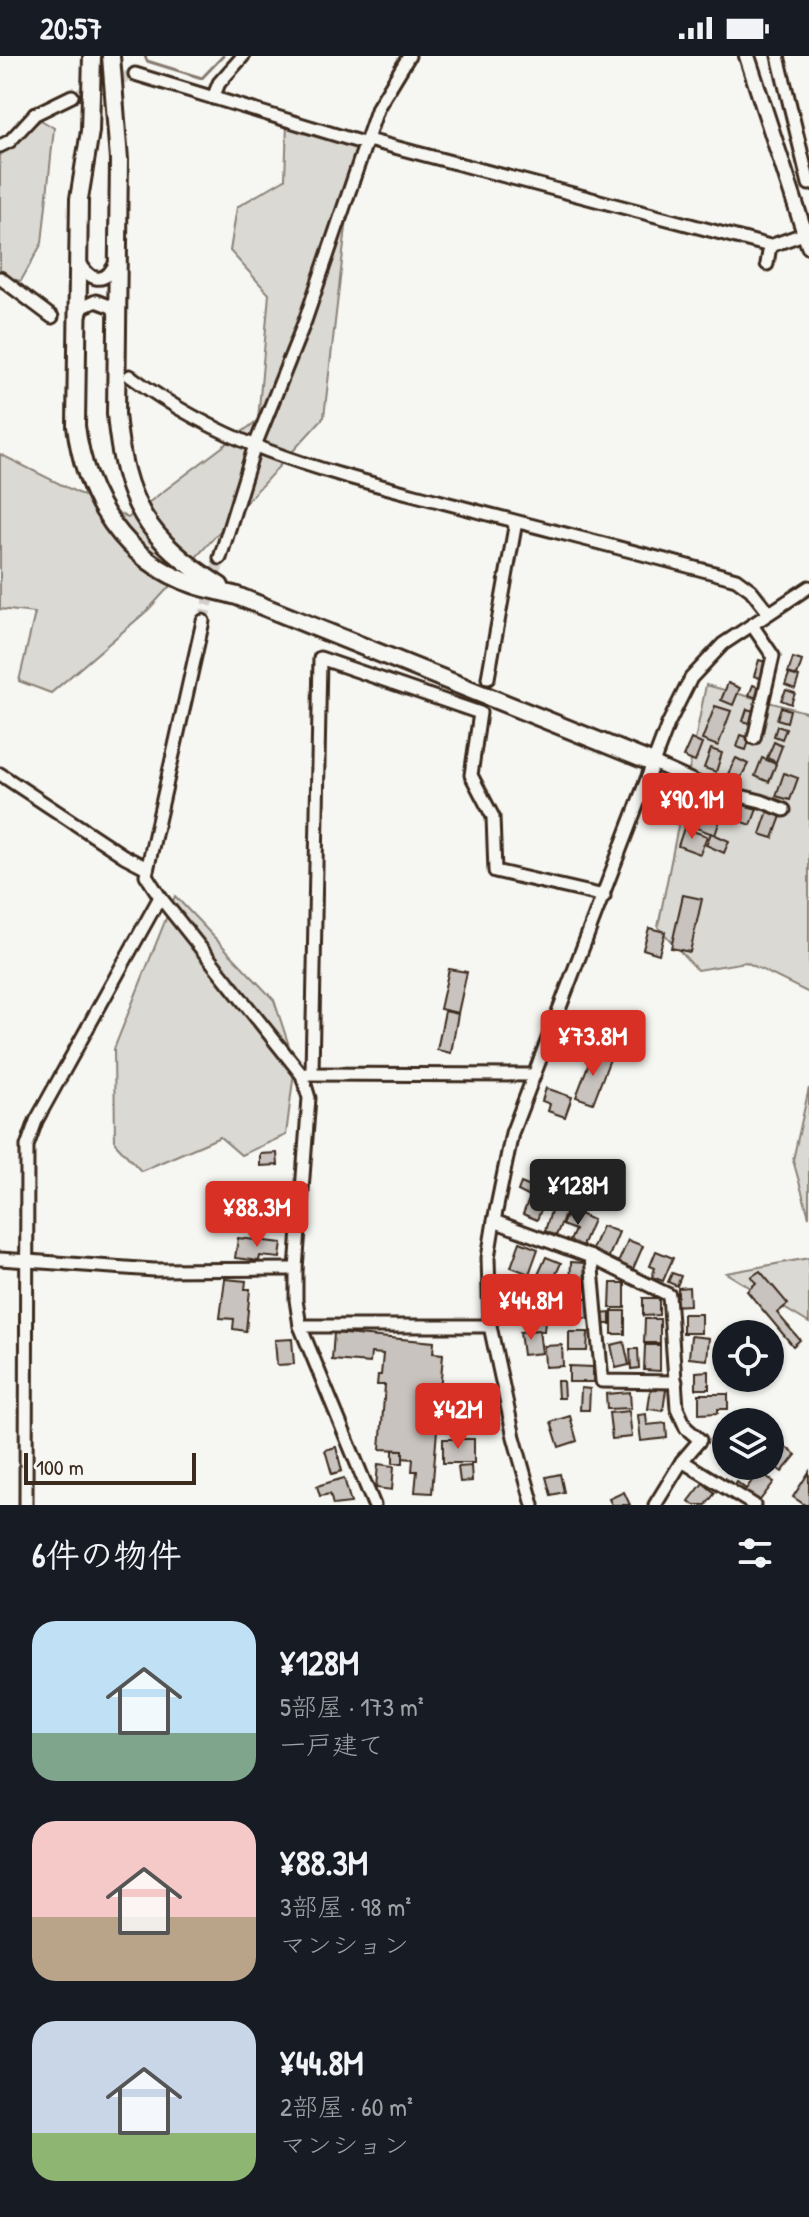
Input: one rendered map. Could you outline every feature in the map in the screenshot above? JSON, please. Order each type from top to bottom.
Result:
[{"type":"highway","points":[[92,56],[91,117],[79,199],[76,426],[80,455],[91,487],[119,534],[150,561],[193,584],[237,596],[653,763]]},
{"type":"highway","points":[[111,56],[119,160],[116,414],[126,479],[152,531],[174,555],[237,596]]},
{"type":"main road","points":[[747,56],[807,236]]},
{"type":"street","points":[[213,98],[219,83],[243,56]]},
{"type":"street","points":[[220,558],[254,448],[305,321],[378,107],[409,56]]},
{"type":"street","points":[[778,56],[809,184]]},
{"type":"street","points":[[135,74],[367,142],[770,246],[807,236]]},
{"type":"street","points":[[0,146],[10,141],[35,114],[72,96]]},
{"type":"street","points":[[767,264],[770,246]]},
{"type":"street","points":[[78,256],[85,272],[91,277],[100,278],[112,271],[118,258]]},
{"type":"street","points":[[0,278],[52,317]]},
{"type":"street","points":[[78,317],[83,307],[96,301],[112,307],[117,316]]},
{"type":"street","points":[[130,376],[182,412],[254,448],[294,462],[736,579],[751,590],[769,613]]},
{"type":"street","points":[[488,678],[515,527],[513,521]]},
{"type":"street","points":[[533,1505],[514,1437],[490,1326],[488,1258],[512,1133],[668,724],[691,678],[723,644],[809,587]]},
{"type":"street","points":[[203,621],[146,875],[160,897],[307,1074]]},
{"type":"street","points":[[752,625],[773,656],[754,738]]},
{"type":"street","points":[[374,1505],[300,1326],[296,1300],[309,1098],[307,1074],[320,658],[480,713],[471,775],[493,817],[495,871],[604,896]]},
{"type":"street","points":[[653,763],[711,789],[784,810]]},
{"type":"street","points":[[0,774],[147,868]]},
{"type":"street","points":[[26,1505],[27,1146],[36,1121],[160,897]]},
{"type":"street","points":[[307,1074],[534,1075]]},
{"type":"street","points":[[494,1221],[591,1257],[669,1295],[677,1408],[686,1428],[700,1440],[682,1461],[655,1505]]},
{"type":"street","points":[[591,1257],[602,1381],[676,1382]]},
{"type":"street","points":[[0,1259],[154,1270],[296,1269]]},
{"type":"street","points":[[300,1326],[490,1326]]},
{"type":"street","points":[[682,1461],[754,1505]]},
{"type":"shaded area","points":[[41,120],[54,128],[42,243],[21,281],[0,277],[0,151]]},
{"type":"shaded area","points":[[287,124],[356,141],[324,417],[148,610],[51,693],[19,681],[35,613],[0,609],[0,454],[128,518],[258,420],[269,294],[230,251],[237,207],[285,179]]},
{"type":"shaded area","points":[[706,685],[809,713],[809,993],[746,962],[697,970],[658,927]]},
{"type":"shaded area","points":[[175,896],[274,1000],[295,1064],[286,1135],[241,1155],[220,1137],[141,1171],[115,1143],[114,1049]]},
{"type":"shaded area","points":[[809,1088],[809,1217],[793,1160]]},
{"type":"shaded area","points":[[809,1258],[809,1323],[726,1273]]},
{"type":"building","points":[[793,658],[802,661],[797,676],[788,673]]},
{"type":"building","points":[[759,660],[769,663],[763,679],[754,676]]},
{"type":"building","points":[[789,674],[799,677],[795,689],[785,685]]},
{"type":"building","points":[[728,683],[740,688],[733,705],[721,700]]},
{"type":"building","points":[[753,685],[763,689],[759,699],[749,695]]},
{"type":"building","points":[[786,690],[795,693],[791,704],[781,700]]},
{"type":"building","points":[[715,706],[731,711],[718,746],[702,740]]},
{"type":"building","points":[[781,707],[790,710],[787,722],[777,719]]},
{"type":"building","points":[[747,709],[757,712],[753,724],[743,721]]},
{"type":"building","points":[[777,726],[786,729],[782,739],[774,736]]},
{"type":"building","points":[[741,735],[750,738],[746,750],[737,747]]},
{"type":"building","points":[[691,739],[702,744],[695,762],[683,757]]},
{"type":"building","points":[[774,742],[782,746],[776,762],[767,758]]},
{"type":"building","points":[[711,749],[722,753],[716,772],[704,768]]},
{"type":"building","points":[[736,758],[748,764],[738,783],[726,778]]},
{"type":"building","points":[[762,758],[776,764],[769,782],[755,776]]},
{"type":"building","points":[[784,773],[798,778],[790,800],[776,796]]},
{"type":"building","points":[[677,803],[684,806],[676,824],[669,821]]},
{"type":"building","points":[[706,805],[723,811],[715,835],[697,828]]},
{"type":"building","points":[[743,805],[757,809],[751,825],[738,820]]},
{"type":"building","points":[[768,811],[781,816],[773,838],[760,834]]},
{"type":"building","points":[[684,828],[707,836],[700,854],[678,846]]},
{"type":"building","points":[[711,833],[729,841],[724,853],[706,845]]},
{"type":"building","points":[[683,895],[702,899],[690,952],[671,948]]},
{"type":"building","points":[[649,928],[665,932],[659,954],[643,949]]},
{"type":"building","points":[[449,969],[467,972],[458,1013],[440,1009]]},
{"type":"building","points":[[445,1011],[458,1014],[451,1053],[437,1050]]},
{"type":"building","points":[[568,1035],[586,1041],[583,1050],[565,1044]]},
{"type":"building","points":[[593,1052],[610,1059],[593,1103],[576,1097]]},
{"type":"building","points":[[546,1088],[572,1097],[565,1117],[548,1111],[550,1104],[542,1101]]},
{"type":"building","points":[[277,1153],[278,1165],[260,1166],[260,1154]]},
{"type":"building","points":[[521,1183],[547,1194],[537,1220],[523,1214],[530,1197],[518,1191]]},
{"type":"building","points":[[554,1201],[568,1207],[556,1236],[545,1231]]},
{"type":"building","points":[[569,1209],[593,1220],[581,1248],[569,1243],[575,1230],[562,1225]]},
{"type":"building","points":[[602,1226],[619,1232],[608,1259],[591,1252]]},
{"type":"building","points":[[238,1238],[282,1243],[280,1258],[260,1256],[259,1261],[235,1258]]},
{"type":"building","points":[[628,1240],[643,1246],[633,1269],[618,1263]]},
{"type":"building","points":[[520,1242],[538,1249],[529,1274],[511,1267]]},
{"type":"building","points":[[656,1251],[673,1258],[663,1281],[652,1277],[655,1268],[650,1266]]},
{"type":"building","points":[[546,1257],[561,1263],[552,1283],[537,1277]]},
{"type":"building","points":[[571,1262],[585,1263],[584,1289],[570,1288]]},
{"type":"building","points":[[760,1271],[788,1304],[777,1313],[783,1320],[771,1320],[747,1291],[756,1283],[751,1277]]},
{"type":"building","points":[[672,1273],[681,1276],[677,1286],[668,1282]]},
{"type":"building","points":[[225,1279],[246,1281],[245,1289],[250,1289],[246,1331],[233,1329],[234,1319],[220,1318]]},
{"type":"building","points":[[611,1283],[625,1283],[625,1308],[610,1308]]},
{"type":"building","points":[[689,1287],[690,1305],[670,1306],[670,1297],[678,1296],[678,1288]]},
{"type":"building","points":[[572,1298],[588,1298],[589,1318],[572,1319]]},
{"type":"building","points":[[643,1298],[659,1298],[659,1315],[643,1316]]},
{"type":"building","points":[[526,1302],[547,1303],[544,1331],[524,1330]]},
{"type":"building","points":[[612,1311],[625,1311],[625,1334],[612,1334]]},
{"type":"building","points":[[610,1313],[610,1324],[600,1324],[600,1314]]},
{"type":"building","points":[[683,1314],[701,1314],[701,1333],[683,1333]]},
{"type":"building","points":[[645,1319],[660,1319],[660,1343],[644,1343]]},
{"type":"building","points":[[784,1321],[800,1340],[793,1346],[784,1335]]},
{"type":"building","points":[[539,1330],[542,1353],[523,1355],[520,1332]]},
{"type":"building","points":[[569,1332],[588,1332],[587,1351],[569,1351]]},
{"type":"building","points":[[334,1333],[434,1342],[433,1353],[443,1354],[432,1493],[415,1492],[417,1471],[412,1471],[413,1459],[402,1458],[402,1450],[380,1449],[385,1385],[377,1385],[383,1354],[371,1353],[370,1363],[332,1360]]},
{"type":"building","points":[[691,1336],[709,1338],[707,1360],[689,1358]]},
{"type":"building","points":[[292,1339],[294,1364],[277,1365],[275,1340]]},
{"type":"building","points":[[624,1342],[629,1365],[616,1368],[611,1345]]},
{"type":"building","points":[[562,1345],[563,1366],[545,1367],[544,1346]]},
{"type":"building","points":[[645,1345],[660,1345],[660,1371],[644,1370]]},
{"type":"building","points":[[630,1349],[638,1349],[639,1368],[631,1369]]},
{"type":"building","points":[[569,1366],[593,1367],[593,1382],[569,1382]]},
{"type":"building","points":[[709,1371],[709,1389],[696,1389],[696,1372]]},
{"type":"building","points":[[557,1381],[563,1381],[564,1398],[558,1398]]},
{"type":"building","points":[[651,1387],[666,1389],[663,1411],[648,1409]]},
{"type":"building","points":[[581,1388],[590,1389],[589,1410],[580,1410]]},
{"type":"building","points":[[630,1392],[631,1408],[607,1409],[606,1394]]},
{"type":"building","points":[[699,1394],[728,1394],[728,1408],[712,1408],[712,1413],[699,1414]]},
{"type":"building","points":[[629,1411],[632,1437],[612,1439],[609,1413]]},
{"type":"building","points":[[646,1414],[647,1425],[666,1423],[667,1438],[641,1441],[638,1415]]},
{"type":"building","points":[[570,1416],[577,1441],[559,1447],[551,1422]]},
{"type":"building","points":[[443,1439],[474,1439],[474,1463],[443,1463]]},
{"type":"building","points":[[784,1446],[796,1455],[784,1470]]},
{"type":"building","points":[[336,1447],[342,1471],[332,1474],[325,1450]]},
{"type":"building","points":[[393,1450],[403,1450],[403,1463],[393,1463]]},
{"type":"building","points":[[378,1464],[394,1466],[392,1490],[376,1488]]},
{"type":"building","points":[[471,1466],[472,1481],[460,1482],[458,1467]]},
{"type":"building","points":[[809,1472],[809,1505],[805,1505],[793,1497]]},
{"type":"building","points":[[560,1474],[564,1492],[551,1495],[546,1477]]},
{"type":"building","points":[[344,1478],[351,1503],[333,1505],[330,1494],[320,1496],[317,1486]]},
{"type":"building","points":[[752,1480],[774,1482],[757,1504],[734,1487],[737,1482],[746,1489]]},
{"type":"building","points":[[703,1483],[715,1493],[706,1505],[694,1505],[689,1501]]},
{"type":"building","points":[[624,1492],[630,1505],[612,1505],[609,1499]]},
{"type":"waterway","points":[[145,56],[147,61],[202,78],[223,56]]},
{"type":"tunnel","points":[[72,96],[135,74]]},
{"type":"tunnel","points":[[203,621],[220,558]]}]
